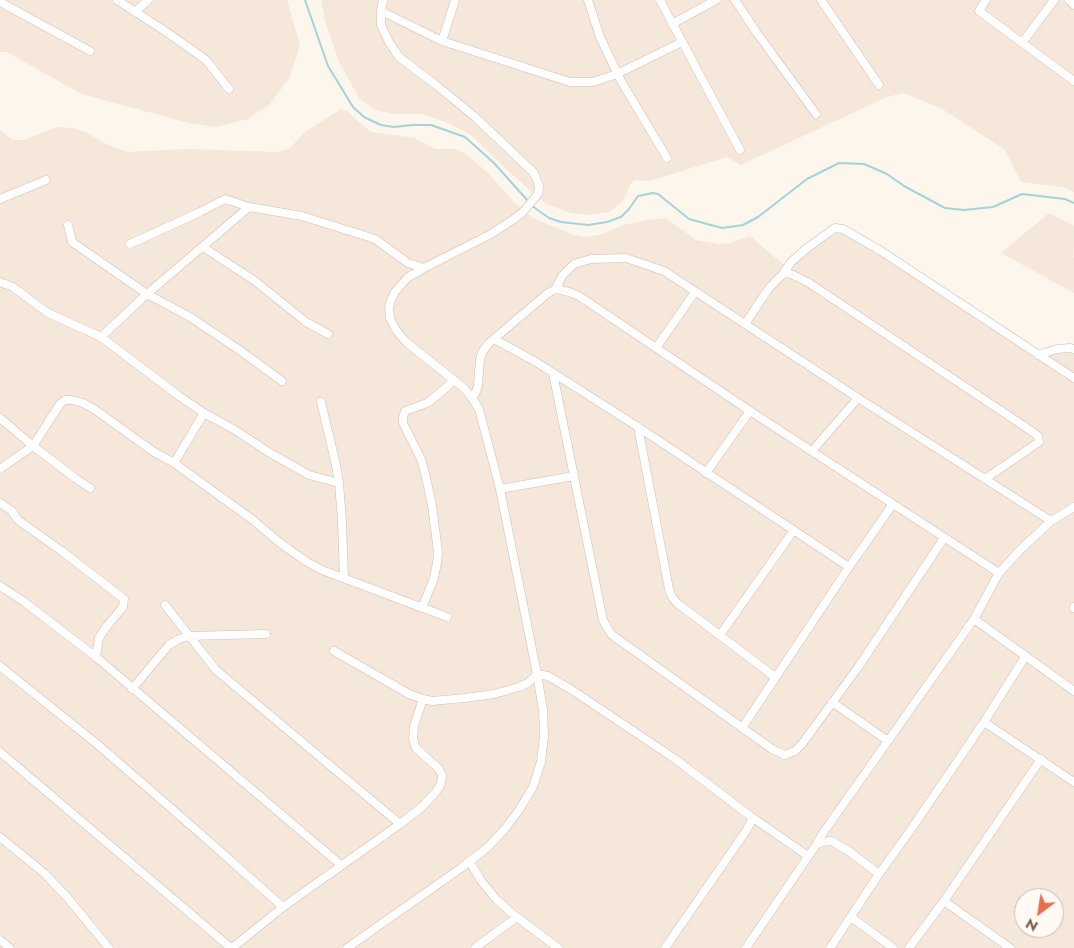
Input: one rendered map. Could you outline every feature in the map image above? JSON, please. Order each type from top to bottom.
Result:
[{"type":"street","points":[[117,0],[206,60],[229,89]]},
{"type":"street","points":[[135,12],[148,0]]},
{"type":"street","points":[[347,948],[469,861],[505,830],[520,810],[533,787],[541,762],[544,736],[543,710],[537,674],[500,489],[479,409],[465,389],[406,342],[396,330],[390,318],[389,308],[395,292],[407,278],[491,234],[511,221],[522,213],[538,194],[540,186],[534,172],[474,116],[399,57],[381,25],[381,11],[384,0]]},
{"type":"street","points":[[442,41],[455,0]]},
{"type":"street","points":[[588,0],[600,36],[618,74],[667,158]]},
{"type":"street","points":[[660,0],[740,150]]},
{"type":"street","points":[[672,24],[716,0]]},
{"type":"street","points":[[735,0],[756,33],[816,114]]},
{"type":"street","points":[[821,0],[879,84]]},
{"type":"street","points":[[986,0],[979,11],[1074,81]]},
{"type":"street","points":[[1022,43],[1054,0]]},
{"type":"street","points":[[1069,0],[1074,5]]},
{"type":"street","points":[[0,2],[90,51]]},
{"type":"street","points":[[381,11],[442,41],[570,82],[593,82],[618,74],[682,42]]},
{"type":"street","points":[[0,199],[46,180]]},
{"type":"street","points":[[130,244],[226,199],[249,206],[302,216],[375,239],[408,263],[424,268]]},
{"type":"street","points":[[101,337],[147,294],[249,206]]},
{"type":"street","points":[[68,225],[72,242],[147,294],[190,317],[238,348],[282,380]]},
{"type":"street","points":[[745,324],[769,288],[783,274],[791,262],[835,228],[843,229],[1074,378]]},
{"type":"street","points":[[203,247],[255,281],[306,322],[328,334]]},
{"type":"street","points":[[472,398],[476,392],[480,359],[483,351],[494,339],[548,293],[556,289],[562,276],[574,264],[591,259],[626,258],[664,271],[1051,521]]},
{"type":"street","points":[[783,274],[792,275],[809,283],[1038,436],[1039,442],[985,479]]},
{"type":"street","points":[[0,282],[13,287],[48,313],[101,337],[179,396],[270,453],[310,475],[339,483]]},
{"type":"street","points":[[556,289],[579,296],[750,411],[999,574]]},
{"type":"street","points":[[656,348],[696,292]]},
{"type":"street","points":[[494,339],[536,362],[638,427],[849,567]]},
{"type":"street","points":[[1038,355],[1057,349],[1074,349]]},
{"type":"street","points":[[553,373],[603,620],[608,629],[612,634],[742,728],[772,749],[785,755],[795,751],[802,744],[859,666],[944,538]]},
{"type":"street","points":[[422,608],[434,578],[438,552],[432,505],[425,473],[403,423],[403,417],[405,412],[427,403],[454,380]]},
{"type":"street","points":[[812,451],[858,398]]},
{"type":"street","points":[[0,469],[33,446],[60,404],[65,400],[83,403],[154,452],[174,463],[307,562],[322,570],[446,617]]},
{"type":"street","points":[[321,402],[339,483],[344,578]]},
{"type":"street","points":[[706,473],[750,411]]},
{"type":"street","points":[[174,463],[204,413]]},
{"type":"street","points":[[0,418],[33,446],[90,488]]},
{"type":"street","points":[[638,427],[672,597],[677,603],[775,677]]},
{"type":"street","points":[[500,489],[574,476]]},
{"type":"street","points":[[0,503],[12,512],[18,520],[64,552],[124,599],[123,607],[99,638],[96,657]]},
{"type":"street","points":[[742,728],[893,504]]},
{"type":"street","points":[[746,948],[823,833],[974,619],[999,574],[1020,550],[1051,521],[1074,507]]},
{"type":"street","points":[[720,635],[794,530]]},
{"type":"street","points":[[0,586],[23,601],[96,657],[341,865]]},
{"type":"street","points":[[164,605],[216,670],[400,824]]},
{"type":"street","points":[[974,619],[1074,691]]},
{"type":"street","points":[[132,689],[169,645],[179,638],[189,636],[266,634]]},
{"type":"street","points":[[334,651],[423,700],[432,701],[494,694],[528,683],[537,674]]},
{"type":"street","points":[[830,948],[984,722],[1025,657]]},
{"type":"street","points":[[0,666],[97,744],[283,907]]},
{"type":"street","points":[[537,674],[548,676],[675,759],[808,856]]},
{"type":"street","points":[[0,752],[232,948],[283,907],[423,806],[441,784],[442,775],[439,769],[416,748],[413,739],[414,726],[423,700]]},
{"type":"street","points":[[832,702],[888,740]]},
{"type":"street","points":[[984,722],[1074,782]]},
{"type":"street","points":[[909,948],[944,901],[1041,759]]},
{"type":"street","points":[[665,948],[754,818]]},
{"type":"street","points":[[0,837],[44,873],[61,890],[110,948]]},
{"type":"street","points":[[816,845],[832,841],[879,874]]},
{"type":"street","points":[[469,861],[482,882],[497,900],[558,948]]},
{"type":"street","points":[[944,901],[1010,948]]},
{"type":"street","points":[[475,948],[517,917]]},
{"type":"street","points":[[851,917],[893,948]]},
{"type":"street","points":[[0,940],[10,948]]},
{"type":"shaded area","points":[[0,0],[287,0],[300,45],[290,77],[270,104],[248,119],[216,127],[189,123],[81,94],[7,52],[0,52]]},
{"type":"shaded area","points":[[321,0],[1074,0],[1074,192],[1063,187],[1021,182],[1005,150],[942,109],[904,93],[887,97],[741,165],[727,157],[650,181],[635,180],[630,185],[624,200],[610,212],[589,215],[571,213],[546,204],[472,136],[449,123],[422,114],[393,114],[375,110],[359,98],[339,62],[325,21]]},
{"type":"shaded area","points":[[341,109],[347,111],[372,132],[415,138],[435,149],[456,149],[469,156],[489,174],[515,203],[533,218],[574,235],[586,237],[603,234],[623,225],[666,218],[696,240],[719,244],[731,243],[750,236],[784,265],[792,256],[835,223],[843,224],[1037,352],[1050,346],[1074,344],[1074,948],[0,948],[0,130],[13,140],[23,140],[57,127],[73,128],[86,132],[104,143],[127,152],[188,149],[278,152],[290,148],[306,131]]},
{"type":"shaded area","points":[[1049,213],[1074,226],[1074,293],[1001,253]]},
{"type":"waterway","points":[[305,0],[328,66],[353,107],[364,117],[381,125],[394,127],[431,125],[465,137],[494,163],[528,201]]},
{"type":"waterway","points":[[532,206],[549,218],[561,222],[588,225],[607,222],[621,217],[638,196],[653,193],[658,194],[689,219],[722,228],[743,225],[758,217],[807,179],[839,163],[864,164],[887,174],[904,186],[945,208],[964,210],[993,207],[1022,194],[1065,199],[1074,203]]}]
